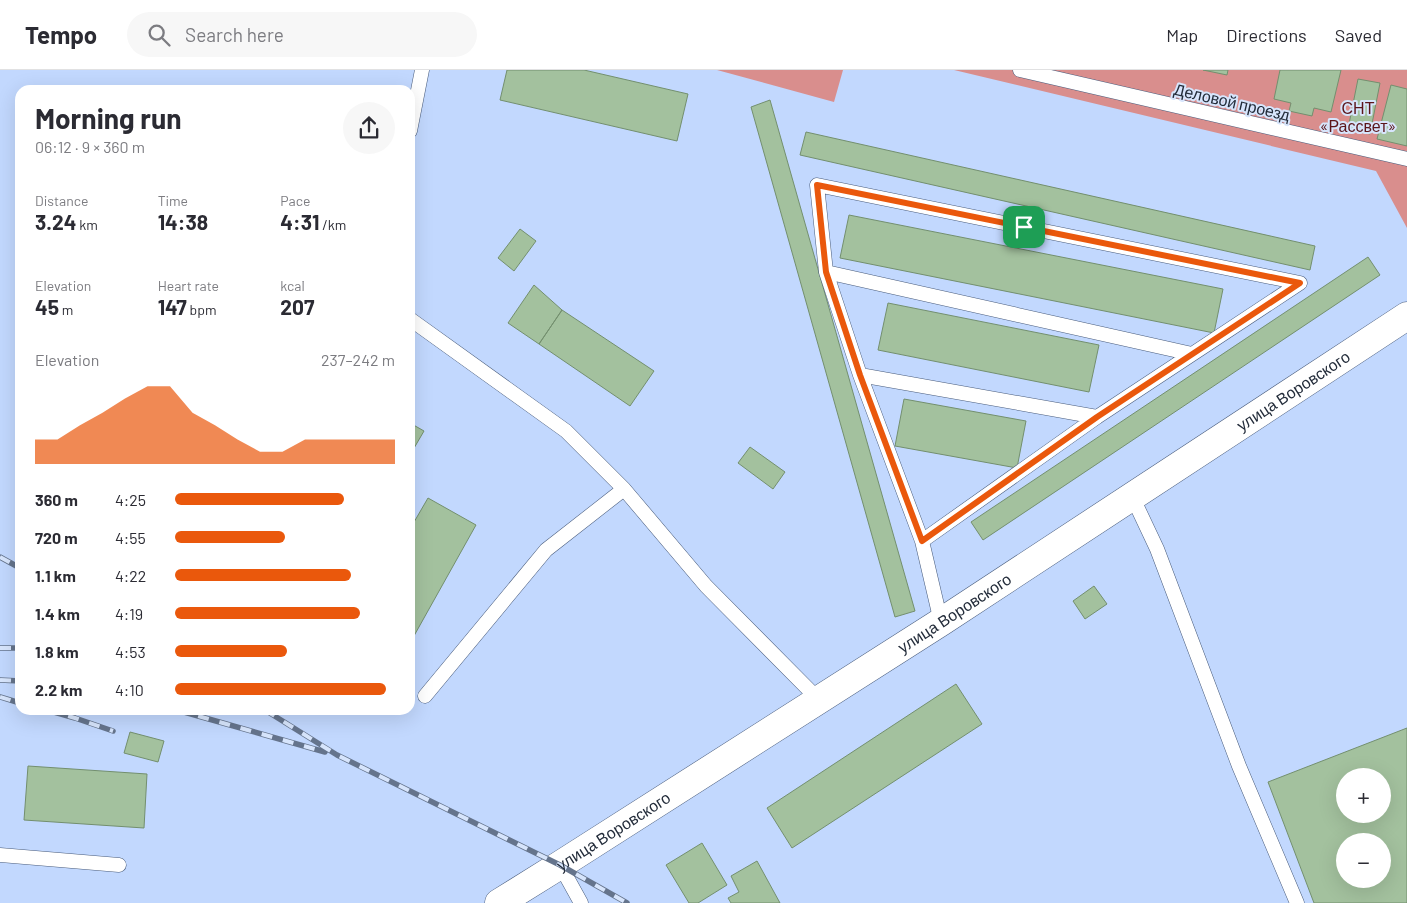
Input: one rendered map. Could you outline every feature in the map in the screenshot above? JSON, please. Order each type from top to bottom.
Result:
[{"type":"street","name":"улица Воровского","points":[[499,903],[942,622],[1407,316]]},
{"type":"lane","points":[[415,105],[422,70]]},
{"type":"lane","name":"Деловой проезд","points":[[1020,70],[1407,159]]},
{"type":"lane","points":[[922,541],[1097,417],[1300,283],[817,185],[826,272],[860,375],[922,541],[942,622]]},
{"type":"lane","points":[[826,272],[1192,354]]},
{"type":"lane","points":[[415,325],[566,431],[624,489],[706,586],[819,700]]},
{"type":"lane","points":[[860,375],[1097,417]]},
{"type":"lane","points":[[425,696],[546,550],[624,489]]},
{"type":"lane","points":[[1132,496],[1156,549],[1239,766],[1297,903]]},
{"type":"lane","points":[[0,855],[118,865]]},
{"type":"lane","points":[[560,865],[581,903]]},
{"type":"green space","points":[[717,70],[843,70],[834,102]]},
{"type":"green space","name":"СНТ «Рассвет»","points":[[954,70],[1407,70],[1407,228],[1376,171]]},
{"type":"building","points":[[507,70],[584,70],[688,94],[677,141],[500,100]]},
{"type":"building","points":[[1203,70],[1228,70],[1227,75]]},
{"type":"building","points":[[1280,70],[1341,70],[1331,112],[1314,108],[1312,116],[1289,111],[1291,103],[1274,99]]},
{"type":"building","points":[[1358,79],[1380,83],[1370,134],[1348,129]]},
{"type":"building","points":[[1391,85],[1407,89],[1407,146],[1377,139]]},
{"type":"building","points":[[770,100],[915,611],[895,617],[751,107]]},
{"type":"building","points":[[806,132],[1315,246],[1310,270],[800,155]]},
{"type":"building","points":[[849,215],[1223,289],[1214,333],[840,258]]},
{"type":"building","points":[[520,229],[536,241],[514,271],[498,258]]},
{"type":"building","points":[[1368,257],[1380,275],[983,540],[971,522]]},
{"type":"building","points":[[534,285],[562,310],[539,344],[508,323]]},
{"type":"building","points":[[888,303],[1099,345],[1089,392],[878,350]]},
{"type":"building","points":[[562,310],[654,371],[630,406],[539,344]]},
{"type":"building","points":[[904,399],[1026,421],[1017,468],[895,446]]},
{"type":"building","points":[[415,426],[424,431],[415,446]]},
{"type":"building","points":[[750,447],[785,472],[773,489],[738,463]]},
{"type":"building","points":[[428,498],[476,525],[415,634],[415,520]]},
{"type":"building","points":[[1094,586],[1107,604],[1085,619],[1073,601]]},
{"type":"building","points":[[956,684],[982,724],[792,848],[767,808]]},
{"type":"building","points":[[1407,728],[1407,903],[1314,903],[1268,782]]},
{"type":"building","points":[[130,732],[164,741],[158,762],[124,753]]},
{"type":"building","points":[[28,766],[147,774],[144,828],[24,820]]},
{"type":"building","points":[[702,843],[727,885],[698,903],[689,903],[666,865]]},
{"type":"building","points":[[757,861],[780,903],[731,903],[728,898],[739,892],[731,876]]},
{"type":"railway","points":[[0,557],[15,565]]},
{"type":"railway","points":[[0,648],[15,648]]},
{"type":"railway","points":[[0,680],[15,681]]},
{"type":"railway","points":[[0,697],[15,702]]},
{"type":"railway","points":[[64,715],[113,731]]},
{"type":"railway","points":[[195,715],[325,752]]},
{"type":"railway","points":[[273,715],[337,755],[560,865],[627,903]]},
{"type":"route","points":[[817,185],[1024,227],[1300,283],[1097,417],[922,541],[860,375],[826,272],[817,185]]}]
